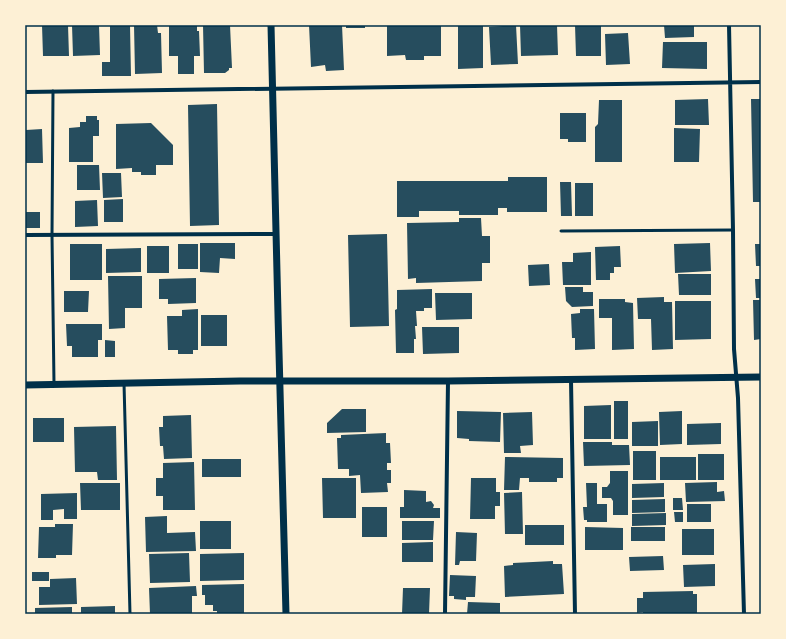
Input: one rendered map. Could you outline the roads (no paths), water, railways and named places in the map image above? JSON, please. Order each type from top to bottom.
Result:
[{"type":"street","points":[[271,25],[286,614]]},
{"type":"street","points":[[729,25],[734,349],[738,398],[744,614]]},
{"type":"street","points":[[25,92],[761,82]]},
{"type":"street","points":[[25,236],[276,234]]},
{"type":"street","points":[[25,385],[54,386],[279,381],[571,380],[761,377]]},
{"type":"street","points":[[571,380],[575,614]]},
{"type":"street","points":[[445,614],[448,381]]},
{"type":"lane","points":[[53,91],[52,235],[54,386]]},
{"type":"lane","points":[[561,231],[733,230]]},
{"type":"lane","points":[[124,384],[130,614]]}]
